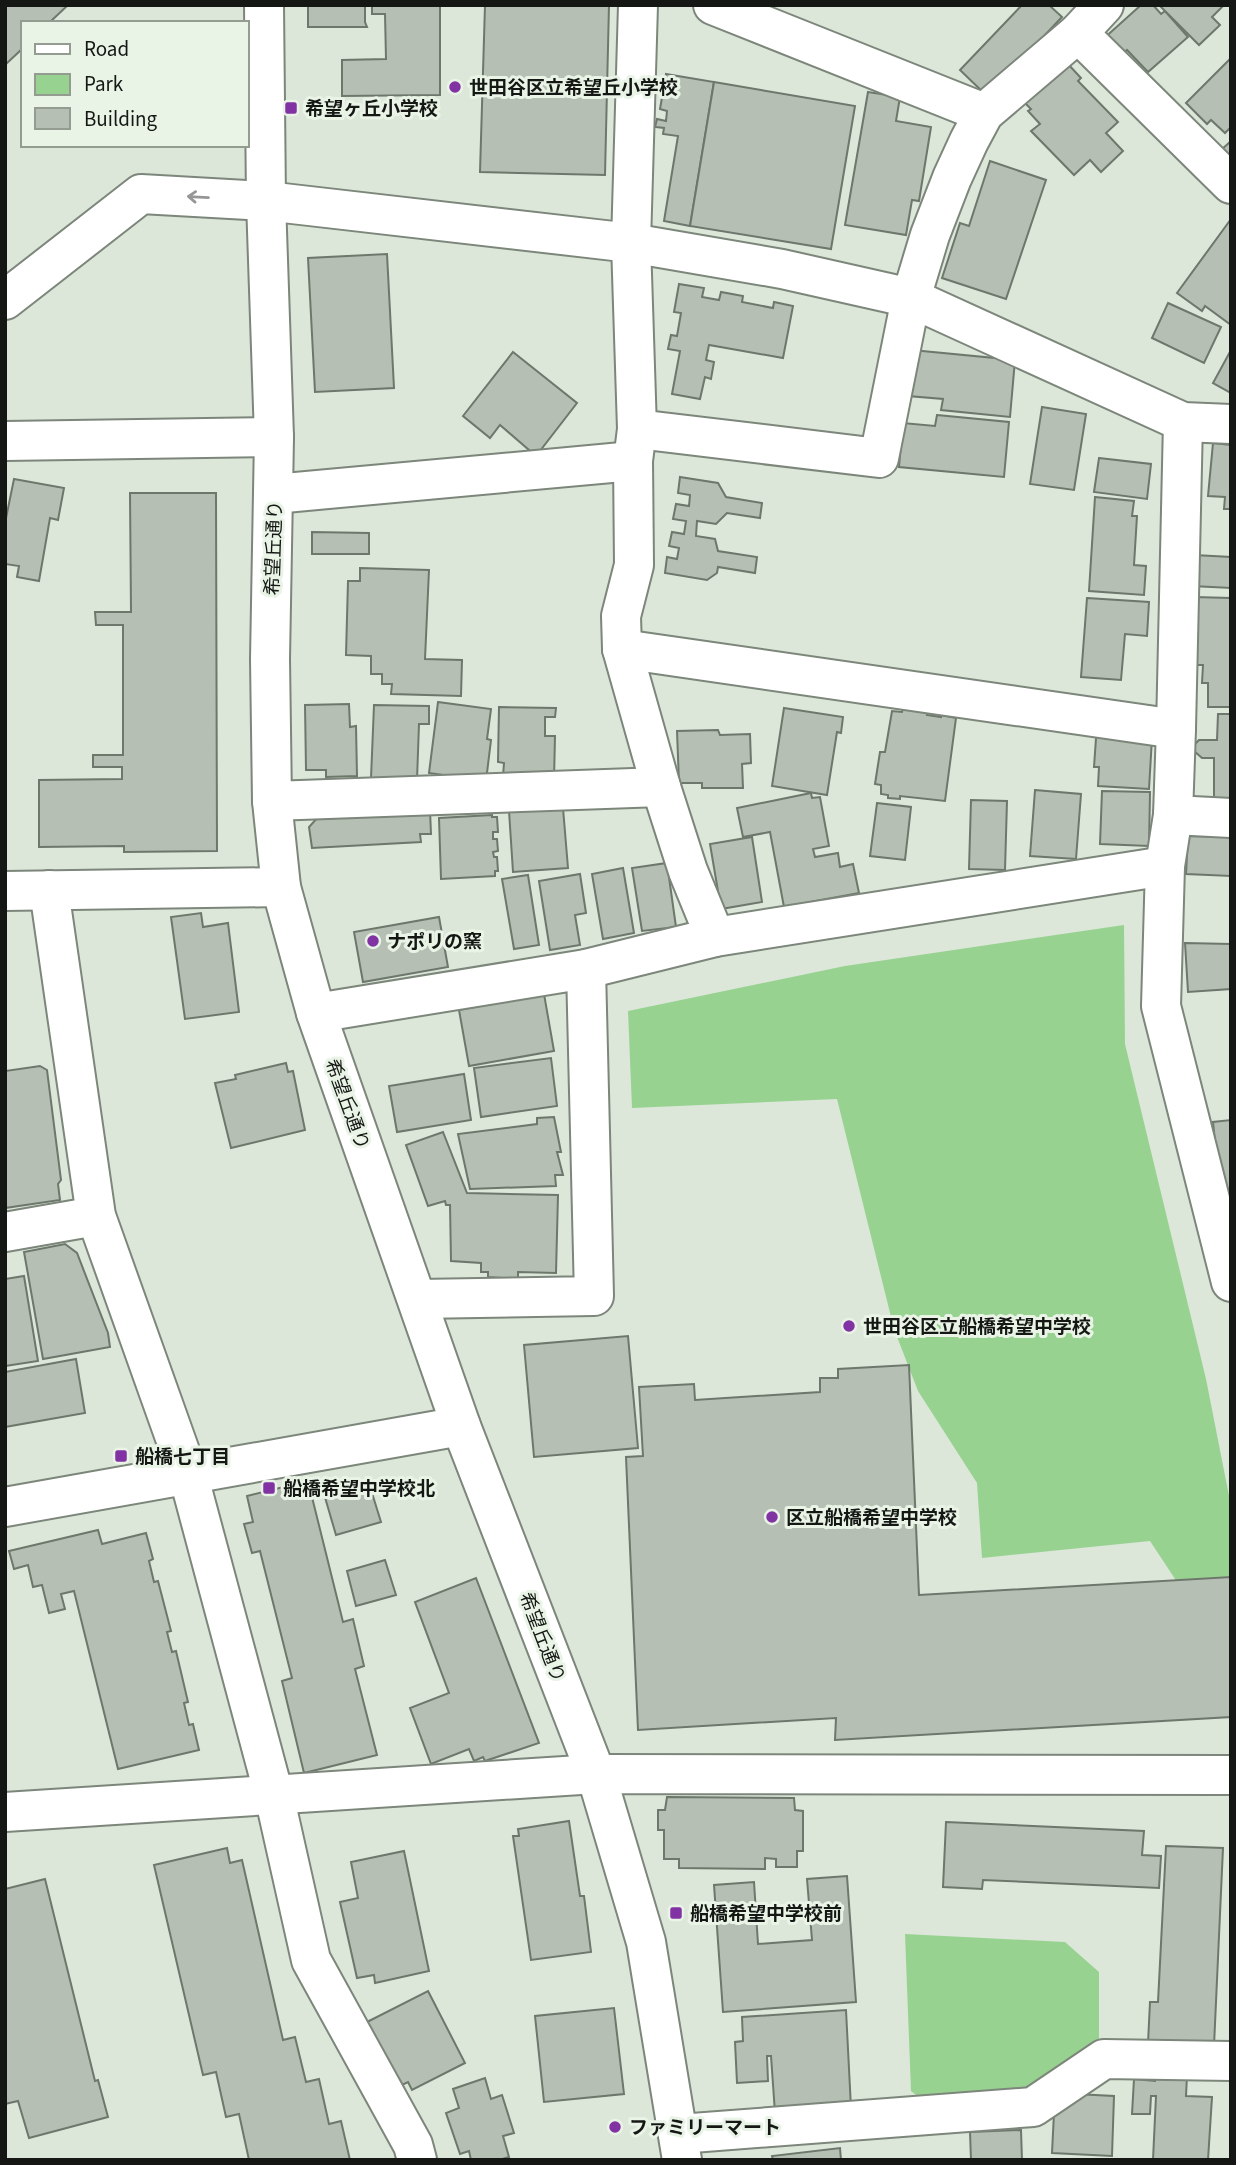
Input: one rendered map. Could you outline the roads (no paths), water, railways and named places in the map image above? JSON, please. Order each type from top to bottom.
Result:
[{"type":"street","name":"希望丘通り","points":[[264,5],[266,201],[274,437],[270,659],[272,801],[281,887],[316,1013],[461,1426],[596,1773],[646,1942],[681,2147]]},
{"type":"street","points":[[638,5],[631,243],[635,445],[634,565],[621,616],[622,649],[660,787],[688,871],[715,937]]},
{"type":"street","points":[[713,5],[984,113]]},
{"type":"street","points":[[274,494],[635,445],[879,458],[911,298],[952,178],[984,113],[1091,14],[1231,184]]},
{"type":"street","points":[[5,300],[141,194],[266,201],[631,243],[782,269],[911,298],[1183,422],[1231,424]]},
{"type":"street","points":[[1183,422],[1173,815],[1166,866],[1161,1006],[1231,1282]]},
{"type":"street","points":[[5,441],[274,437]]},
{"type":"street","points":[[622,649],[1176,729]]},
{"type":"street","points":[[272,801],[660,787]]},
{"type":"street","points":[[1173,815],[1231,818]]},
{"type":"street","points":[[316,1013],[586,969],[715,937],[1166,866]]},
{"type":"street","points":[[5,891],[281,887]]},
{"type":"street","points":[[49,890],[96,1216],[188,1474],[274,1795],[311,1961],[413,2145],[416,2160]]},
{"type":"street","points":[[418,1299],[594,1296],[586,969]]},
{"type":"street","points":[[5,1232],[96,1216]]},
{"type":"street","points":[[5,1507],[461,1426]]},
{"type":"street","points":[[5,1812],[596,1773],[1231,1775]]},
{"type":"street","points":[[681,2147],[1033,2107],[1104,2059],[1231,2061]]},
{"type":"place","name":"世田谷区立希望丘小学校","points":[[455,87]]},
{"type":"place","name":"希望ヶ丘小学校","points":[[291,108]]},
{"type":"place","name":"ナポリの窯","points":[[373,941]]},
{"type":"place","name":"世田谷区立船橋希望中学校","points":[[849,1326]]},
{"type":"place","name":"船橋七丁目","points":[[121,1456]]},
{"type":"place","name":"船橋希望中学校北","points":[[269,1488]]},
{"type":"place","name":"区立船橋希望中学校","points":[[772,1517]]},
{"type":"place","name":"船橋希望中学校前","points":[[676,1913]]},
{"type":"place","name":"ファミリーマート","points":[[615,2127]]}]
